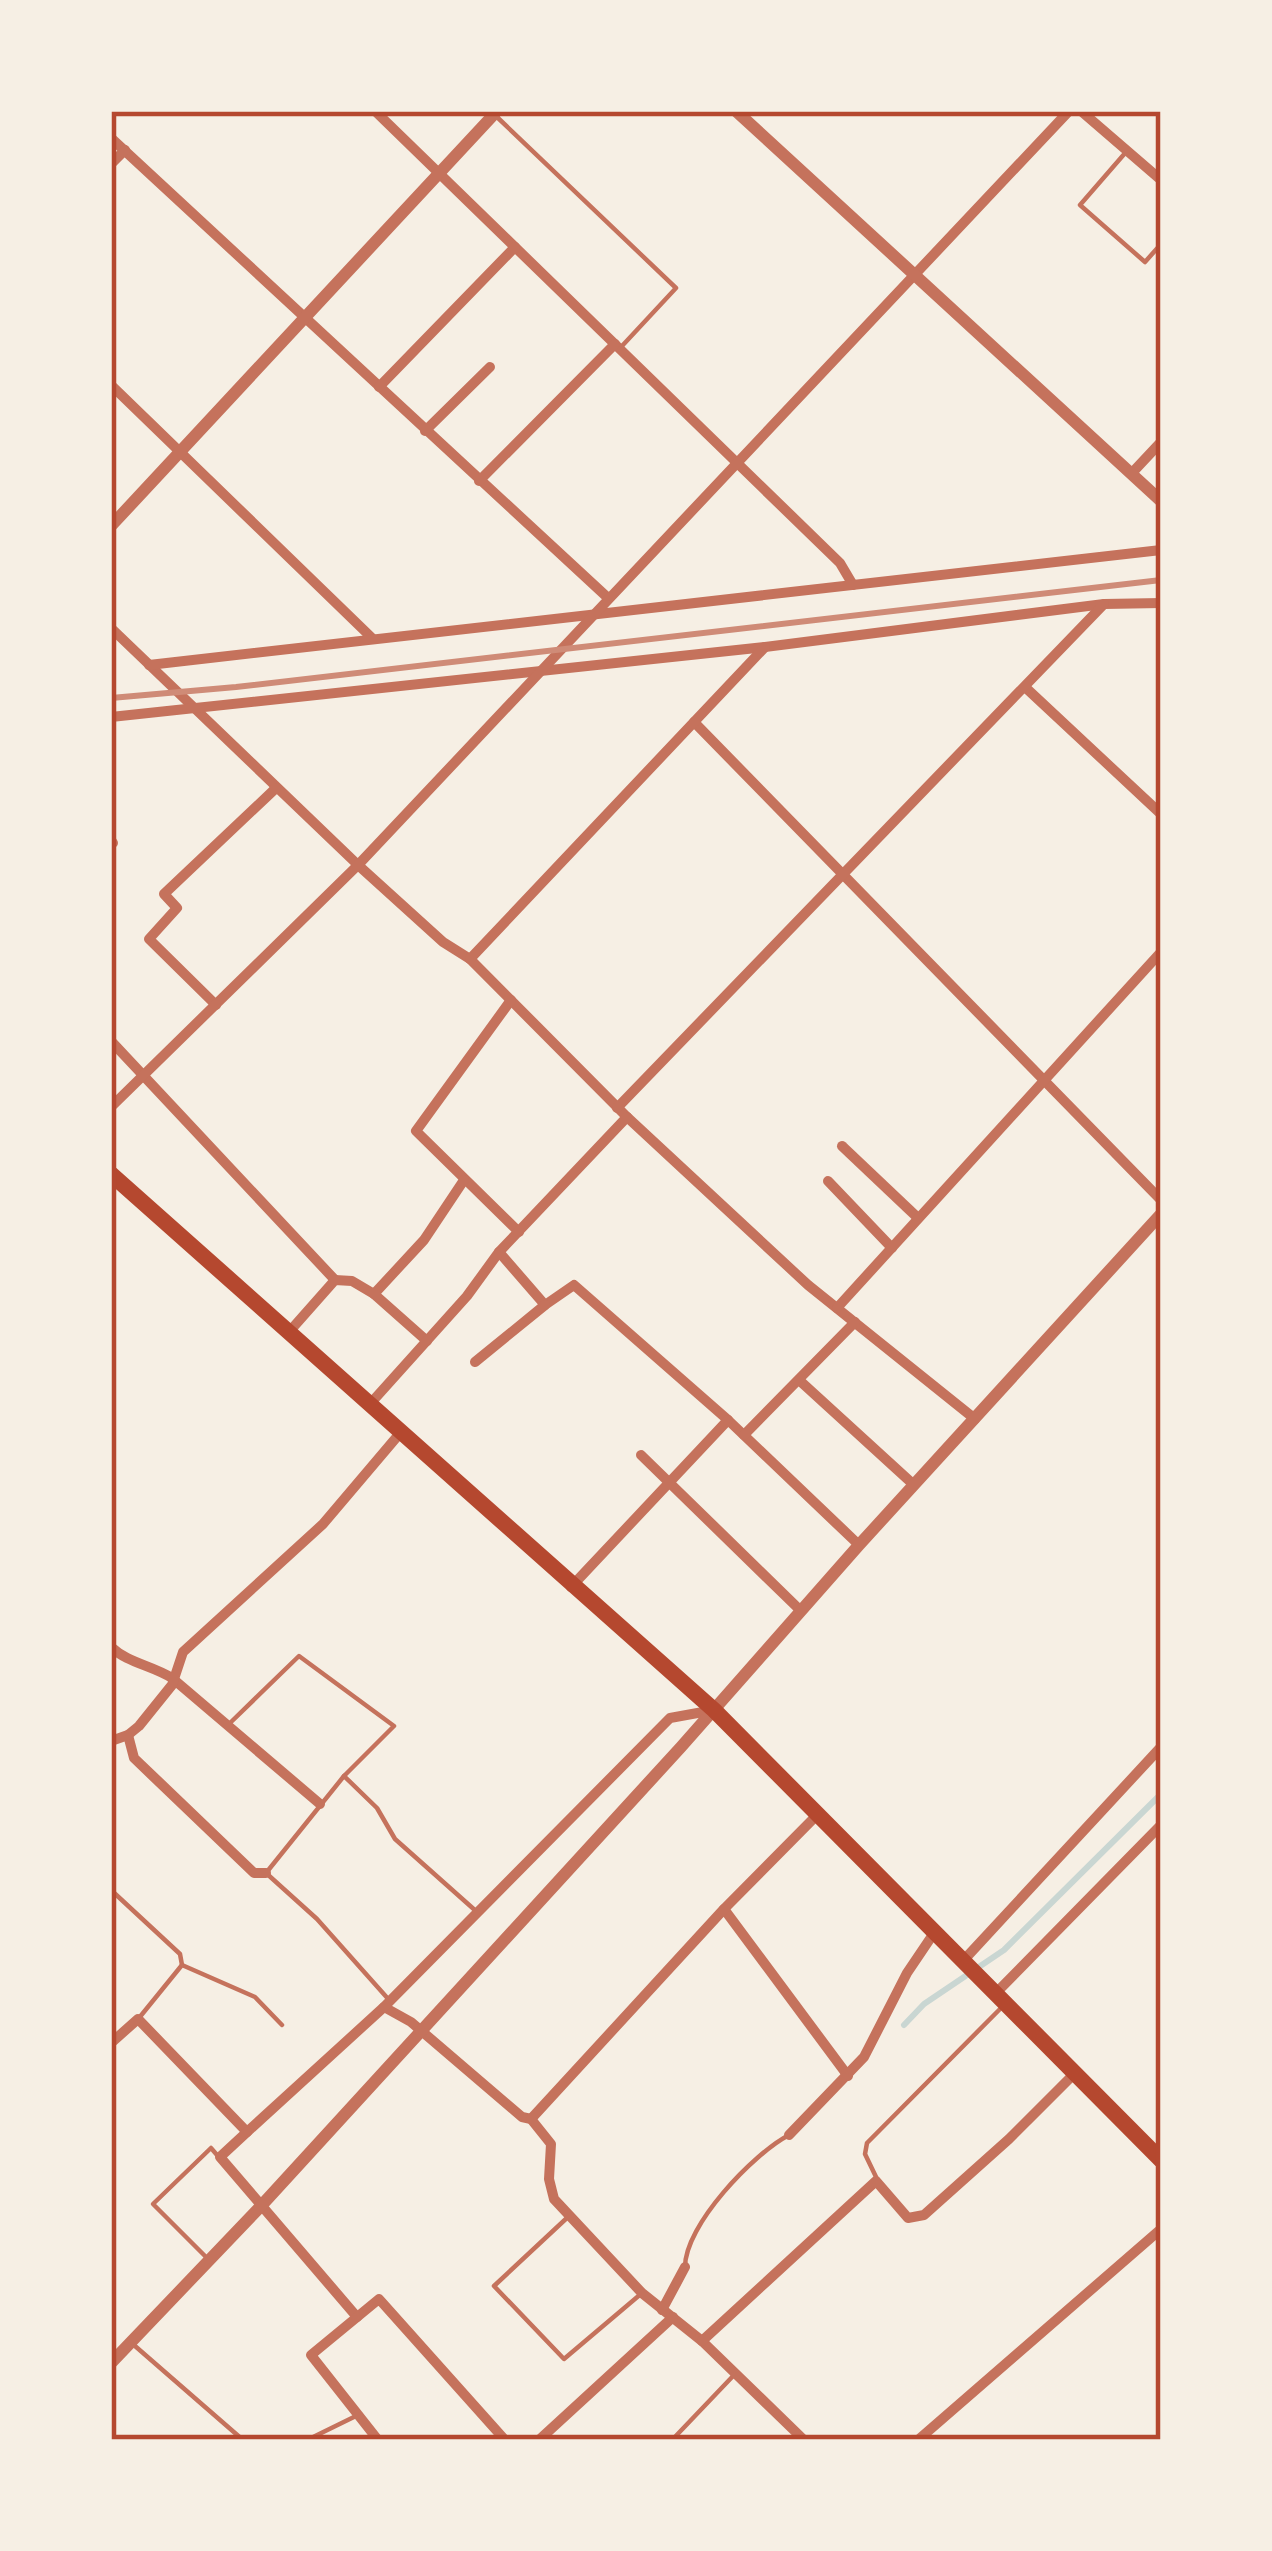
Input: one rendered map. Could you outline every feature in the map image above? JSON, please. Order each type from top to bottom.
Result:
[{"type":"main road","points":[[112,1178],[715,1710],[1161,2160]]},
{"type":"street","points":[[375,111],[841,563],[853,585]]},
{"type":"street","points":[[736,111],[1161,501]]},
{"type":"street","points":[[111,1107],[358,865],[1070,111]]},
{"type":"street","points":[[1081,111],[1161,180]]},
{"type":"street","points":[[111,526],[495,113]]},
{"type":"street","points":[[111,138],[607,597]]},
{"type":"street","points":[[111,164],[124,150]]},
{"type":"street","points":[[379,387],[514,247]]},
{"type":"street","points":[[479,481],[617,346]]},
{"type":"street","points":[[424,431],[490,367]]},
{"type":"street","points":[[111,385],[372,638]]},
{"type":"street","points":[[1131,474],[1161,442]]},
{"type":"street","points":[[149,664],[1161,550]]},
{"type":"street","points":[[111,717],[196,711],[551,664],[765,647],[1105,604],[1161,603]]},
{"type":"street","points":[[370,1404],[622,1113],[844,873],[1105,604]]},
{"type":"street","points":[[111,628],[358,865],[443,942],[470,959],[622,1113],[837,1308],[975,1419]]},
{"type":"street","points":[[470,959],[765,647]]},
{"type":"street","points":[[1026,688],[1161,814]]},
{"type":"street","points":[[694,722],[1161,1200]]},
{"type":"street","points":[[216,1005],[148,938],[178,908],[164,894],[276,788]]},
{"type":"street","points":[[837,1308],[1161,952]]},
{"type":"street","points":[[511,1000],[416,1131],[519,1232]]},
{"type":"street","points":[[111,1041],[335,1280],[352,1281],[374,1294],[427,1341]]},
{"type":"street","points":[[842,1146],[918,1218]]},
{"type":"street","points":[[374,1294],[424,1240],[464,1180]]},
{"type":"street","points":[[828,1180],[892,1248]]},
{"type":"street","points":[[111,2363],[422,2031],[1161,1214]]},
{"type":"street","points":[[499,1252],[544,1305]]},
{"type":"street","points":[[289,1332],[335,1280]]},
{"type":"street","points":[[475,1362],[574,1285],[728,1420],[859,1545]]},
{"type":"street","points":[[744,1435],[855,1322]]},
{"type":"street","points":[[800,1380],[914,1485]]},
{"type":"street","points":[[571,1587],[728,1420]]},
{"type":"street","points":[[111,1741],[128,1736],[172,1685],[183,1652],[323,1524],[401,1432]]},
{"type":"street","points":[[641,1455],[800,1610]]},
{"type":"street","points":[[111,1648],[124,1659],[149,1664],[172,1678],[320,1804]]},
{"type":"street","points":[[356,2317],[220,2157],[387,2004],[670,1718],[715,1710]]},
{"type":"street","points":[[128,1736],[134,1758],[254,1873],[266,1873]]},
{"type":"street","points":[[964,1964],[1161,1747]]},
{"type":"street","points":[[530,2119],[817,1815]]},
{"type":"street","points":[[994,1994],[1161,1825]]},
{"type":"street","points":[[724,1909],[848,2076]]},
{"type":"street","points":[[789,2135],[873,2045],[907,1973],[934,1933]]},
{"type":"street","points":[[387,2004],[530,2119],[551,2144],[549,2179],[554,2199],[642,2293],[702,2341],[797,2438]]},
{"type":"street","points":[[111,2043],[138,2020],[247,2132]]},
{"type":"street","points":[[702,2341],[876,2181],[908,2218],[923,2215],[1074,2074]]},
{"type":"street","points":[[918,2440],[1161,2229]]},
{"type":"street","points":[[539,2440],[667,2314],[685,2267]]},
{"type":"street","points":[[378,2440],[310,2355],[379,2300],[505,2440]]},
{"type":"lane","points":[[495,113],[676,288],[617,346]]},
{"type":"lane","points":[[1128,151],[1080,205],[1145,262],[1161,244]]},
{"type":"lane","points":[[227,1725],[299,1656],[394,1726],[344,1776],[266,1873],[317,1919],[387,2004]]},
{"type":"lane","points":[[344,1776],[377,1808],[395,1839],[476,1912]]},
{"type":"lane","points":[[111,1890],[180,1954],[182,1965],[138,2020]]},
{"type":"lane","points":[[182,1965],[255,1997],[282,2025]]},
{"type":"lane","points":[[876,2181],[877,2173],[865,2154],[867,2144],[994,1994]]},
{"type":"lane","points":[[685,2267],[685,2250],[711,2209],[768,2147],[789,2135]]},
{"type":"lane","points":[[208,2259],[153,2204],[211,2148],[220,2157]]},
{"type":"lane","points":[[569,2216],[494,2286],[564,2360],[642,2293]]},
{"type":"lane","points":[[130,2343],[243,2440]]},
{"type":"lane","points":[[672,2440],[735,2374]]},
{"type":"lane","points":[[307,2440],[358,2415]]},
{"type":"waterway","points":[[904,2025],[924,2004],[1004,1950],[1161,1794]]},
{"type":"railway","points":[[111,698],[1161,580]]}]
